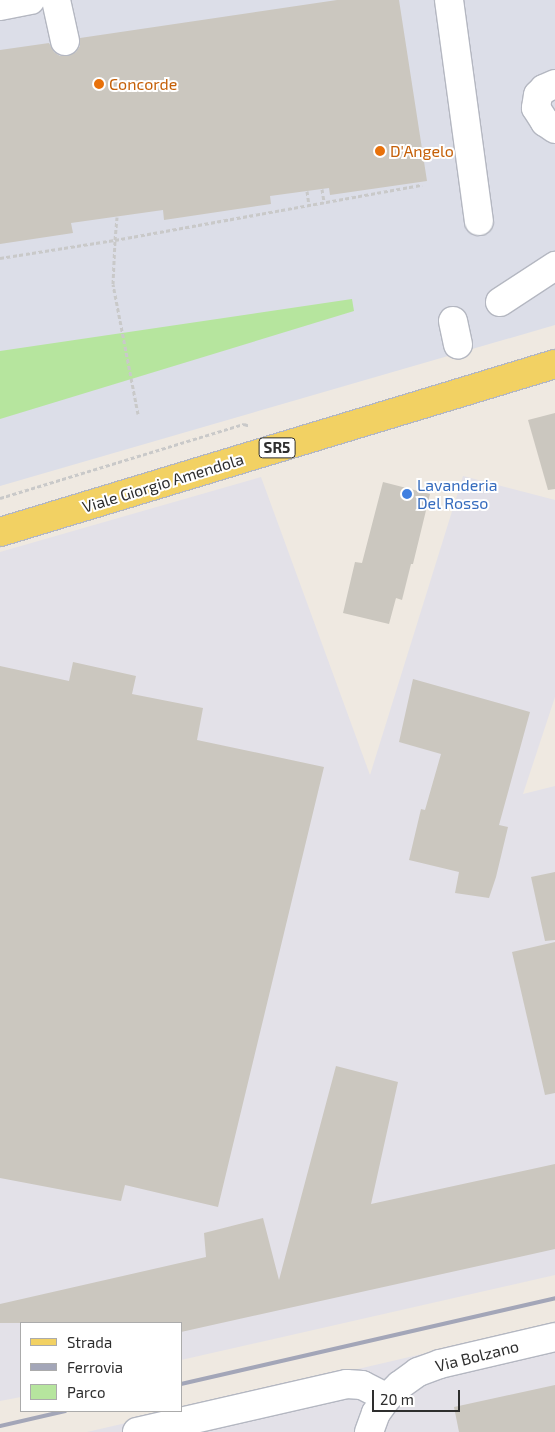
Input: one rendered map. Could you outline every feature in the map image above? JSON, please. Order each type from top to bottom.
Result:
[{"type":"main road","name":"Viale Giorgio Amendola","points":[[0,532],[555,364]]},
{"type":"street","points":[[0,6],[30,0]]},
{"type":"street","points":[[56,0],[65,40]]},
{"type":"street","points":[[449,0],[479,221]]},
{"type":"street","points":[[555,84],[544,89],[538,95],[536,108],[545,122],[555,129]]},
{"type":"street","points":[[500,302],[553,266]]},
{"type":"street","name":"Via Bolzano","points":[[369,1432],[376,1413],[387,1398],[400,1385],[418,1372],[440,1364],[555,1338]]},
{"type":"street","points":[[137,1432],[347,1384],[362,1385],[387,1398]]},
{"type":"path","points":[[0,258],[115,240],[422,185]]},
{"type":"path","points":[[322,189],[324,202]]},
{"type":"path","points":[[307,191],[309,205]]},
{"type":"path","points":[[117,217],[113,284],[138,414]]},
{"type":"path","points":[[0,498],[244,424],[254,427]]},
{"type":"shaded area","points":[[0,0],[555,0],[555,325],[0,486]]},
{"type":"shaded area","points":[[463,476],[555,500],[555,697],[523,794],[555,786],[555,1275],[182,1360],[182,1322],[20,1322],[20,1397],[0,1401],[0,552],[261,477],[370,775]]},
{"type":"shaded area","points":[[555,1323],[555,1432],[87,1432],[174,1412],[182,1412],[182,1410]]},
{"type":"green space","points":[[352,299],[354,311],[0,419],[0,351]]},
{"type":"building","points":[[337,0],[399,0],[427,181],[330,195],[329,188],[270,196],[271,204],[164,220],[163,210],[71,223],[73,233],[0,244],[0,50],[49,43],[54,52],[60,56],[68,56],[76,52],[80,46],[80,38]]},
{"type":"building","points":[[555,413],[555,489],[548,490],[528,420]]},
{"type":"building","points":[[383,482],[430,494],[402,600],[396,598],[389,624],[343,613],[355,562],[362,563]]},
{"type":"building","points":[[73,662],[136,676],[132,694],[203,708],[197,740],[324,767],[218,1207],[125,1185],[121,1201],[0,1178],[0,666],[69,681]]},
{"type":"building","points":[[413,679],[530,712],[499,825],[508,827],[489,898],[455,893],[459,872],[409,860],[421,809],[425,810],[441,754],[399,742]]},
{"type":"building","points":[[555,872],[555,940],[545,941],[531,877]]},
{"type":"building","points":[[555,942],[555,1093],[545,1095],[512,952]]},
{"type":"building","points":[[336,1066],[398,1082],[371,1204],[555,1164],[555,1249],[182,1332],[182,1322],[0,1323],[0,1304],[206,1257],[204,1233],[263,1218],[279,1280]]},
{"type":"building","points":[[555,1385],[555,1432],[459,1432],[454,1407]]},
{"type":"railway","points":[[182,1384],[555,1298]]},
{"type":"railway","points":[[0,1426],[61,1412]]},
{"type":"place","name":"Concorde","points":[[99,84]]},
{"type":"place","name":"D'Angelo","points":[[380,151]]},
{"type":"place","name":"Lavanderia Del Rosso","points":[[407,494]]}]
